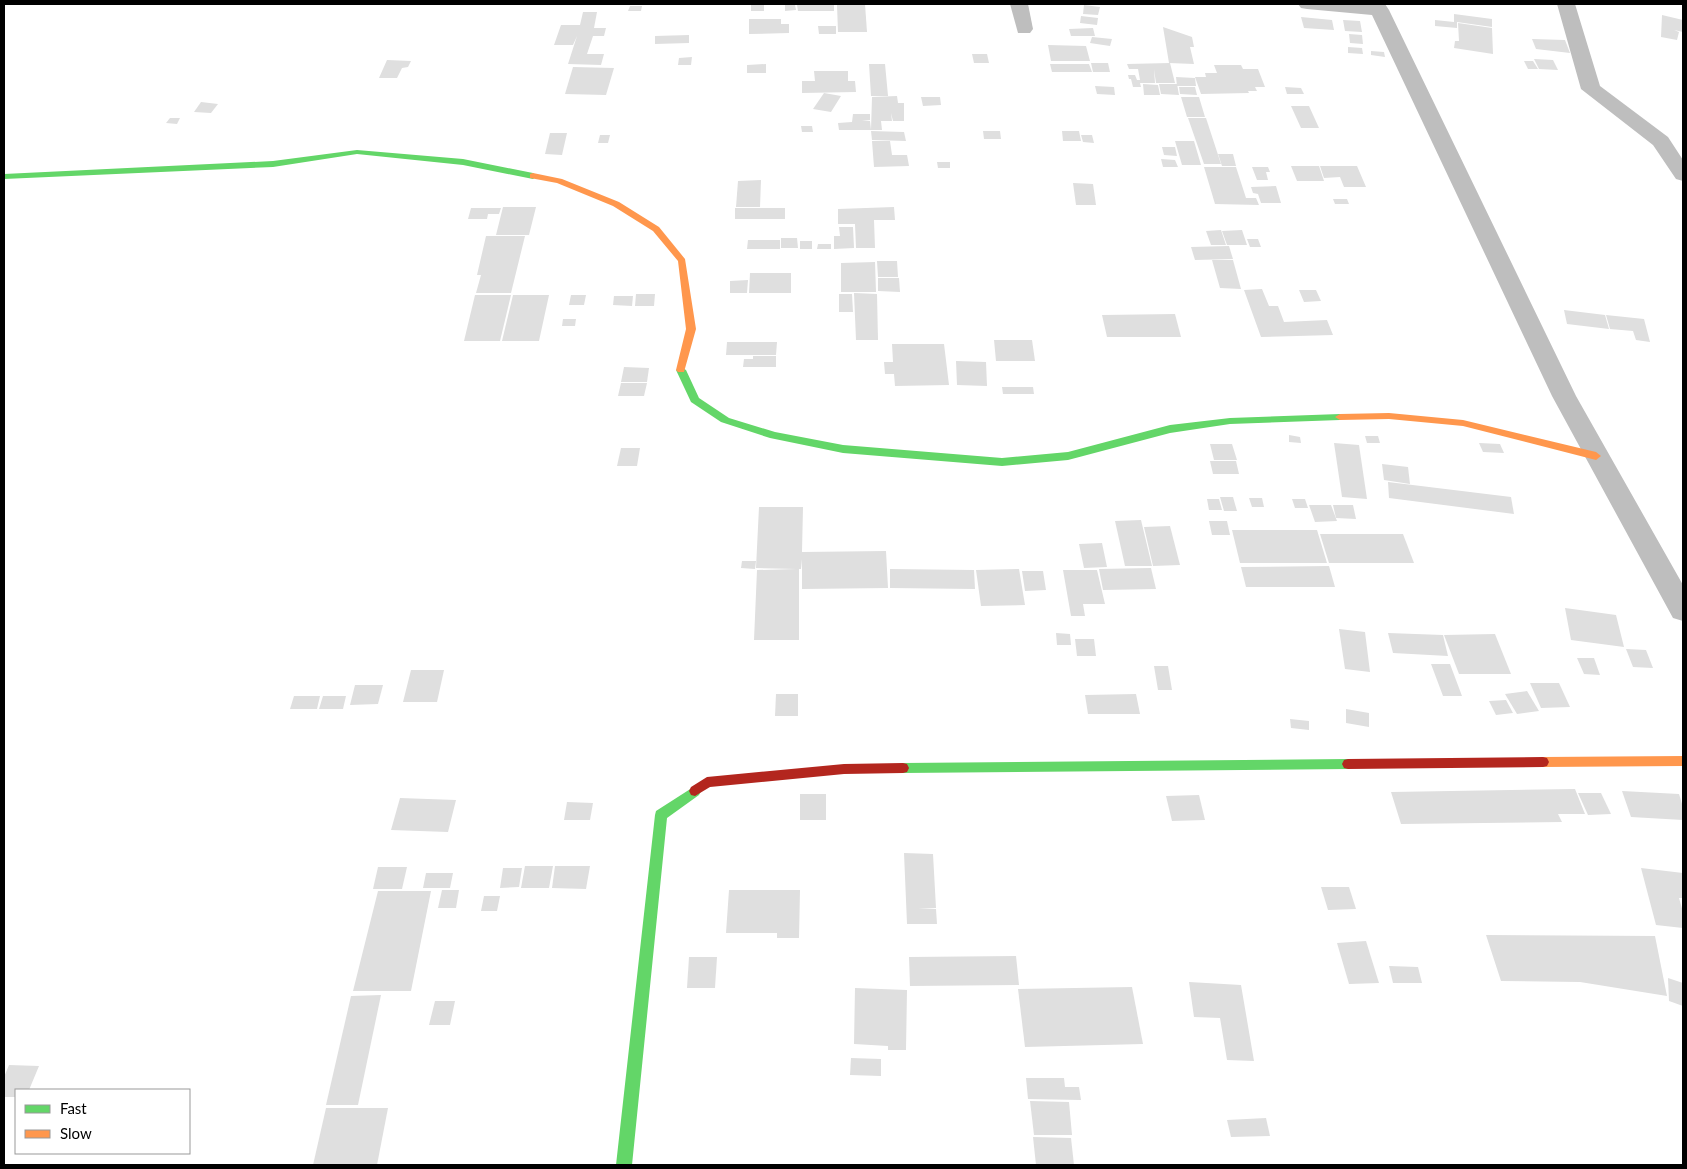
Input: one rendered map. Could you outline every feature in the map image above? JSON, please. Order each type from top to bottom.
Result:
[{"type":"street","points":[[1019,4],[1024,29]]},
{"type":"street","points":[[1307,4],[1378,7],[1564,396],[1683,610]]},
{"type":"street","points":[[1566,4],[1590,89],[1661,142],[1683,175]]},
{"type":"street","points":[[4,177],[273,164],[357,152],[463,162],[559,181],[616,204],[656,229],[682,261],[691,330],[680,368],[695,400],[725,420],[774,435],[843,449],[1002,462],[1068,456],[1170,429],[1221,422],[1300,417],[1389,416],[1463,423],[1596,456]]},
{"type":"street","points":[[624,1165],[661,815],[707,782],[844,769],[1683,761]]},
{"type":"building","points":[[834,4],[834,11],[798,11],[797,5]]},
{"type":"building","points":[[865,4],[867,32],[838,32],[837,5]]},
{"type":"building","points":[[751,5],[764,5],[764,11],[751,11]]},
{"type":"building","points":[[785,5],[795,5],[796,10],[785,11]]},
{"type":"building","points":[[1084,5],[1100,7],[1098,15],[1083,14]]},
{"type":"building","points":[[630,6],[642,6],[641,11],[628,11]]},
{"type":"building","points":[[583,12],[597,12],[594,28],[606,28],[604,36],[593,36],[587,54],[604,54],[601,65],[568,64],[577,36],[573,45],[554,45],[561,25],[580,25]]},
{"type":"building","points":[[1454,14],[1492,19],[1492,27],[1457,22],[1457,28],[1435,26],[1435,20],[1454,22]]},
{"type":"building","points":[[1662,15],[1683,20],[1683,32],[1674,30],[1679,32],[1677,40],[1661,37]]},
{"type":"building","points":[[1081,16],[1098,18],[1097,25],[1080,23]]},
{"type":"building","points":[[1301,17],[1332,20],[1334,30],[1304,28]]},
{"type":"building","points":[[749,19],[781,19],[781,24],[789,24],[789,33],[749,34]]},
{"type":"building","points":[[1343,20],[1360,21],[1362,32],[1345,31]]},
{"type":"building","points":[[1458,23],[1492,28],[1493,54],[1454,48],[1455,41],[1459,41]]},
{"type":"building","points":[[818,26],[836,26],[836,34],[819,34]]},
{"type":"building","points":[[1163,27],[1192,37],[1194,47],[1190,47],[1194,64],[1169,63]]},
{"type":"building","points":[[1093,28],[1095,36],[1071,36],[1069,29]]},
{"type":"building","points":[[1349,34],[1362,35],[1363,44],[1350,43]]},
{"type":"building","points":[[689,35],[689,43],[655,44],[655,36]]},
{"type":"building","points":[[1092,37],[1112,39],[1110,46],[1090,43]]},
{"type":"building","points":[[1532,39],[1565,40],[1570,53],[1536,49]]},
{"type":"building","points":[[1048,45],[1086,46],[1090,61],[1051,61]]},
{"type":"building","points":[[1348,47],[1362,48],[1363,54],[1348,53]]},
{"type":"building","points":[[1371,51],[1384,52],[1385,57],[1371,55]]},
{"type":"building","points":[[972,54],[987,54],[989,63],[974,63]]},
{"type":"building","points":[[692,57],[691,65],[678,65],[679,58]]},
{"type":"building","points":[[1534,59],[1553,60],[1558,70],[1539,69]]},
{"type":"building","points":[[387,60],[411,61],[408,67],[402,68],[397,78],[379,78]]},
{"type":"building","points":[[1524,61],[1533,61],[1538,69],[1528,69]]},
{"type":"building","points":[[1091,63],[1108,63],[1110,72],[1093,72]]},
{"type":"building","points":[[1170,63],[1175,83],[1156,83],[1154,69],[1155,83],[1140,83],[1141,87],[1133,87],[1128,75],[1135,75],[1137,80],[1140,80],[1138,69],[1129,69],[1127,64]]},
{"type":"building","points":[[766,64],[766,73],[747,73],[747,65]]},
{"type":"building","points":[[869,64],[885,64],[888,96],[871,96]]},
{"type":"building","points":[[1050,64],[1089,64],[1092,72],[1052,72]]},
{"type":"building","points":[[1214,65],[1241,65],[1243,69],[1258,69],[1265,87],[1255,87],[1257,91],[1248,91],[1249,93],[1201,94],[1195,77],[1206,77],[1205,73],[1217,73]]},
{"type":"building","points":[[573,67],[614,68],[606,95],[565,94]]},
{"type":"building","points":[[814,71],[848,71],[848,81],[855,81],[856,92],[802,93],[802,81],[815,81]]},
{"type":"building","points":[[1176,77],[1195,78],[1196,86],[1177,86]]},
{"type":"building","points":[[1143,84],[1158,85],[1160,95],[1144,95]]},
{"type":"building","points":[[1159,84],[1177,84],[1179,95],[1161,94]]},
{"type":"building","points":[[1095,86],[1114,87],[1115,95],[1097,94]]},
{"type":"building","points":[[1179,87],[1195,87],[1197,95],[1180,94]]},
{"type":"building","points":[[1285,87],[1301,88],[1304,94],[1287,94]]},
{"type":"building","points":[[824,93],[841,96],[831,112],[813,109]]},
{"type":"building","points":[[897,96],[898,103],[904,103],[904,121],[893,121],[891,113],[892,121],[881,121],[882,130],[871,130],[872,97]]},
{"type":"building","points":[[921,97],[940,97],[941,105],[923,106]]},
{"type":"building","points":[[1181,97],[1199,97],[1205,117],[1187,117]]},
{"type":"building","points":[[201,102],[218,104],[211,113],[194,112]]},
{"type":"building","points":[[1291,106],[1309,106],[1319,128],[1301,128]]},
{"type":"building","points":[[853,114],[870,114],[870,120],[862,121],[870,121],[871,130],[839,130],[838,123],[852,122]]},
{"type":"building","points":[[170,118],[180,118],[177,124],[166,123]]},
{"type":"building","points":[[1188,118],[1206,118],[1221,164],[1204,164]]},
{"type":"building","points":[[801,126],[812,126],[813,132],[802,132]]},
{"type":"building","points":[[871,131],[904,132],[906,141],[872,140]]},
{"type":"building","points":[[983,131],[1000,131],[1001,139],[984,139]]},
{"type":"building","points":[[1062,131],[1079,131],[1081,141],[1063,141]]},
{"type":"building","points":[[550,133],[567,133],[562,155],[545,154]]},
{"type":"building","points":[[600,135],[610,135],[608,143],[598,143]]},
{"type":"building","points":[[1081,135],[1092,135],[1094,143],[1083,142]]},
{"type":"building","points":[[872,141],[890,141],[892,155],[907,155],[909,166],[874,167]]},
{"type":"building","points":[[1175,141],[1194,141],[1201,165],[1182,165]]},
{"type":"building","points":[[1162,147],[1175,147],[1177,156],[1164,155]]},
{"type":"building","points":[[1218,154],[1233,154],[1236,166],[1222,166]]},
{"type":"building","points":[[1161,159],[1175,160],[1178,167],[1163,167]]},
{"type":"building","points":[[937,162],[950,162],[950,168],[938,168]]},
{"type":"building","points":[[1291,166],[1319,166],[1324,181],[1297,181]]},
{"type":"building","points":[[1320,166],[1357,166],[1366,187],[1344,187],[1340,177],[1324,178]]},
{"type":"building","points":[[1204,167],[1236,167],[1246,198],[1256,198],[1259,205],[1215,204]]},
{"type":"building","points":[[1252,167],[1268,167],[1270,172],[1266,172],[1268,180],[1257,180]]},
{"type":"building","points":[[761,180],[760,207],[736,207],[738,181]]},
{"type":"building","points":[[1073,183],[1093,184],[1096,205],[1076,205]]},
{"type":"building","points":[[1276,186],[1281,203],[1261,203],[1258,194],[1253,193],[1251,187]]},
{"type":"building","points":[[1333,199],[1347,199],[1349,204],[1335,204]]},
{"type":"building","points":[[503,207],[536,207],[529,235],[496,235]]},
{"type":"building","points":[[894,207],[895,220],[874,220],[875,248],[856,248],[855,224],[838,224],[838,209]]},
{"type":"building","points":[[471,208],[501,208],[499,214],[488,214],[487,219],[468,219]]},
{"type":"building","points":[[735,208],[785,208],[785,219],[735,219]]},
{"type":"building","points":[[839,227],[853,227],[854,248],[834,249],[834,236],[840,236]]},
{"type":"building","points":[[1221,230],[1226,245],[1211,245],[1206,231]]},
{"type":"building","points":[[1242,230],[1247,245],[1227,245],[1222,231]]},
{"type":"building","points":[[486,236],[525,236],[511,293],[476,293],[481,275],[477,275]]},
{"type":"building","points":[[781,238],[797,238],[798,248],[781,248]]},
{"type":"building","points":[[1247,239],[1258,239],[1261,247],[1250,247]]},
{"type":"building","points":[[748,240],[780,240],[780,249],[747,249]]},
{"type":"building","points":[[800,241],[812,241],[812,249],[800,249]]},
{"type":"building","points":[[818,244],[831,244],[831,249],[817,249]]},
{"type":"building","points":[[1229,246],[1233,259],[1195,260],[1191,247]]},
{"type":"building","points":[[1212,260],[1233,260],[1241,289],[1220,288]]},
{"type":"building","points":[[877,261],[897,261],[898,277],[878,277]]},
{"type":"building","points":[[875,262],[876,292],[841,292],[841,263]]},
{"type":"building","points":[[750,273],[791,273],[791,293],[749,293]]},
{"type":"building","points":[[878,278],[899,278],[900,292],[878,291]]},
{"type":"building","points":[[748,280],[747,293],[730,293],[730,281]]},
{"type":"building","points":[[1262,289],[1269,306],[1278,306],[1284,322],[1327,320],[1333,335],[1261,337],[1244,290]]},
{"type":"building","points":[[1299,290],[1316,290],[1321,301],[1304,302]]},
{"type":"building","points":[[854,293],[877,294],[878,340],[856,340]]},
{"type":"building","points":[[636,294],[655,294],[654,306],[635,306]]},
{"type":"building","points":[[839,294],[852,294],[853,312],[839,312]]},
{"type":"building","points":[[475,295],[511,295],[500,341],[464,341]]},
{"type":"building","points":[[513,295],[549,295],[539,341],[502,341]]},
{"type":"building","points":[[571,295],[586,295],[584,305],[569,305]]},
{"type":"building","points":[[614,296],[633,296],[632,306],[613,305]]},
{"type":"building","points":[[1564,310],[1605,315],[1609,329],[1567,324]]},
{"type":"building","points":[[1175,314],[1181,337],[1107,337],[1102,315]]},
{"type":"building","points":[[1606,315],[1644,319],[1650,342],[1636,340],[1633,331],[1610,329]]},
{"type":"building","points":[[563,319],[576,319],[575,326],[562,326]]},
{"type":"building","points":[[994,340],[1032,340],[1035,361],[996,361]]},
{"type":"building","points":[[727,342],[777,342],[776,355],[726,355]]},
{"type":"building","points":[[892,344],[944,344],[949,385],[895,386],[894,374],[885,374],[884,362],[893,362]]},
{"type":"building","points":[[753,356],[776,356],[776,367],[743,367],[744,359],[753,359]]},
{"type":"building","points":[[956,361],[986,362],[987,386],[957,385]]},
{"type":"building","points":[[624,367],[649,368],[647,382],[621,382]]},
{"type":"building","points":[[621,383],[647,383],[644,396],[618,396]]},
{"type":"building","points":[[1002,387],[1033,387],[1034,394],[1003,394]]},
{"type":"building","points":[[1289,435],[1300,437],[1301,443],[1289,442]]},
{"type":"building","points":[[1365,436],[1378,436],[1380,443],[1367,443]]},
{"type":"building","points":[[1334,443],[1359,445],[1367,499],[1342,497]]},
{"type":"building","points":[[1479,443],[1500,444],[1504,453],[1483,452]]},
{"type":"building","points":[[1210,444],[1232,444],[1237,460],[1214,460]]},
{"type":"building","points":[[621,448],[640,448],[637,466],[617,466]]},
{"type":"building","points":[[1210,461],[1236,461],[1239,474],[1213,474]]},
{"type":"building","points":[[1382,464],[1408,467],[1410,484],[1384,480]]},
{"type":"building","points":[[1388,482],[1511,497],[1514,514],[1389,498]]},
{"type":"building","points":[[1220,497],[1233,497],[1237,511],[1224,511]]},
{"type":"building","points":[[1249,498],[1262,498],[1264,507],[1252,507]]},
{"type":"building","points":[[1207,499],[1219,499],[1222,510],[1209,510]]},
{"type":"building","points":[[1292,499],[1305,499],[1308,508],[1295,508]]},
{"type":"building","points":[[1309,505],[1331,505],[1337,521],[1315,522]]},
{"type":"building","points":[[1333,505],[1353,505],[1356,519],[1336,518]]},
{"type":"building","points":[[759,507],[803,507],[802,552],[886,551],[888,588],[802,589],[802,559],[801,569],[799,569],[799,640],[754,640],[757,570],[797,569],[756,568]]},
{"type":"building","points":[[1141,520],[1152,566],[1125,566],[1115,521]]},
{"type":"building","points":[[1209,521],[1227,521],[1230,535],[1212,535]]},
{"type":"building","points":[[1170,526],[1180,565],[1153,566],[1144,527]]},
{"type":"building","points":[[1232,530],[1317,530],[1327,563],[1240,563]]},
{"type":"building","points":[[1320,534],[1403,534],[1414,563],[1329,563]]},
{"type":"building","points":[[1102,543],[1107,567],[1084,568],[1079,544]]},
{"type":"building","points":[[742,561],[756,561],[755,569],[741,568]]},
{"type":"building","points":[[1329,566],[1335,587],[1246,587],[1241,567]]},
{"type":"building","points":[[1151,568],[1156,589],[1103,590],[1099,569]]},
{"type":"building","points":[[890,569],[974,570],[975,589],[890,588]]},
{"type":"building","points":[[1019,569],[1025,605],[981,606],[976,570]]},
{"type":"building","points":[[1063,570],[1097,570],[1105,604],[1083,604],[1085,616],[1071,616]]},
{"type":"building","points":[[1022,571],[1043,571],[1046,590],[1025,591]]},
{"type":"building","points":[[1565,608],[1616,615],[1624,647],[1571,640]]},
{"type":"building","points":[[1339,629],[1365,632],[1370,672],[1345,669]]},
{"type":"building","points":[[1056,633],[1070,634],[1071,645],[1057,645]]},
{"type":"building","points":[[1388,633],[1443,635],[1448,656],[1393,653]]},
{"type":"building","points":[[1495,634],[1511,674],[1459,674],[1444,635]]},
{"type":"building","points":[[1075,639],[1094,639],[1096,656],[1077,656]]},
{"type":"building","points":[[1626,649],[1646,650],[1653,668],[1633,667]]},
{"type":"building","points":[[1577,658],[1594,658],[1600,675],[1584,674]]},
{"type":"building","points":[[1431,664],[1450,664],[1462,696],[1443,696]]},
{"type":"building","points":[[1154,666],[1168,666],[1172,690],[1158,690]]},
{"type":"building","points":[[411,670],[444,670],[437,702],[403,702]]},
{"type":"building","points":[[1530,683],[1559,683],[1570,707],[1541,708]]},
{"type":"building","points":[[355,685],[383,685],[378,704],[350,705]]},
{"type":"building","points":[[1527,691],[1539,711],[1517,714],[1505,694]]},
{"type":"building","points":[[776,694],[798,694],[798,716],[775,716]]},
{"type":"building","points":[[1136,694],[1140,714],[1088,714],[1085,695]]},
{"type":"building","points":[[294,696],[320,696],[317,709],[290,709]]},
{"type":"building","points":[[323,696],[346,696],[343,709],[319,709]]},
{"type":"building","points":[[1506,700],[1513,713],[1496,715],[1489,701]]},
{"type":"building","points":[[1346,709],[1369,713],[1369,727],[1346,723]]},
{"type":"building","points":[[1290,719],[1309,721],[1309,730],[1291,728]]},
{"type":"building","points":[[1575,789],[1585,814],[1558,814],[1562,822],[1401,824],[1391,792]]},
{"type":"building","points":[[1622,791],[1679,794],[1683,807],[1683,820],[1631,817]]},
{"type":"building","points":[[1578,793],[1601,793],[1611,814],[1588,815]]},
{"type":"building","points":[[800,794],[826,794],[826,820],[800,820]]},
{"type":"building","points":[[1199,795],[1205,820],[1172,821],[1166,796]]},
{"type":"building","points":[[400,798],[456,800],[448,832],[391,830]]},
{"type":"building","points":[[567,802],[593,803],[590,820],[564,820]]},
{"type":"building","points":[[904,853],[933,854],[936,908],[918,909],[936,909],[937,924],[907,924]]},
{"type":"building","points":[[525,866],[553,866],[549,888],[521,888]]},
{"type":"building","points":[[555,866],[590,866],[586,889],[552,888]]},
{"type":"building","points":[[378,867],[407,867],[402,889],[373,889]]},
{"type":"building","points":[[503,868],[522,868],[519,887],[500,888]]},
{"type":"building","points":[[1641,868],[1683,873],[1683,898],[1679,898],[1683,912],[1683,928],[1656,925]]},
{"type":"building","points":[[426,873],[453,873],[450,888],[423,888]]},
{"type":"building","points":[[1321,887],[1349,887],[1356,909],[1328,910]]},
{"type":"building","points":[[442,890],[459,890],[456,908],[438,908]]},
{"type":"building","points":[[729,890],[800,890],[799,938],[777,938],[777,933],[726,933]]},
{"type":"building","points":[[378,891],[431,891],[411,991],[353,991]]},
{"type":"building","points":[[484,896],[500,896],[497,911],[481,911]]},
{"type":"building","points":[[1486,935],[1655,936],[1667,996],[1580,982],[1501,981]]},
{"type":"building","points":[[1366,941],[1379,983],[1349,984],[1337,943]]},
{"type":"building","points":[[1016,956],[1019,985],[910,986],[909,957]]},
{"type":"building","points":[[689,957],[717,957],[715,988],[687,988]]},
{"type":"building","points":[[1389,966],[1418,967],[1422,983],[1393,983]]},
{"type":"building","points":[[1668,978],[1683,983],[1683,1006],[1669,1001]]},
{"type":"building","points":[[1189,982],[1241,985],[1254,1061],[1227,1060],[1220,1018],[1194,1017]]},
{"type":"building","points":[[1132,987],[1143,1044],[1025,1047],[1018,989]]},
{"type":"building","points":[[855,988],[907,990],[906,1050],[888,1050],[888,1046],[854,1044]]},
{"type":"building","points":[[381,995],[358,1105],[326,1105],[351,996]]},
{"type":"building","points":[[435,1001],[455,1001],[450,1025],[429,1025]]},
{"type":"building","points":[[851,1058],[881,1059],[881,1076],[850,1075]]},
{"type":"building","points":[[9,1065],[39,1066],[29,1089],[15,1089],[15,1097],[4,1097],[4,1077]]},
{"type":"building","points":[[1026,1078],[1064,1078],[1065,1087],[1079,1087],[1081,1100],[1028,1099]]},
{"type":"building","points":[[1030,1101],[1069,1102],[1072,1135],[1034,1135]]},
{"type":"building","points":[[326,1108],[388,1108],[377,1165],[313,1165]]},
{"type":"building","points":[[1266,1118],[1270,1136],[1231,1137],[1227,1120]]},
{"type":"building","points":[[1033,1137],[1071,1138],[1074,1165],[1036,1165]]},
{"type":"traffic: fast","points":[[4,177],[273,164],[357,152],[463,162],[533,176]]},
{"type":"traffic: fast","points":[[681,370],[695,400],[725,420],[774,435],[843,449],[1002,462],[1068,456],[1170,429],[1230,421],[1340,417]]},
{"type":"traffic: fast","points":[[903,768],[1348,764]]},
{"type":"traffic: fast","points":[[624,1165],[661,815],[695,791]]},
{"type":"traffic: slow","points":[[533,176],[559,181],[616,204],[656,229],[682,261],[691,329],[681,370]]},
{"type":"traffic: slow","points":[[1340,417],[1389,416],[1463,423],[1596,456]]},
{"type":"traffic: slow","points":[[1543,762],[1683,761]]},
{"type":"traffic: jam","points":[[1348,764],[1543,762]]},
{"type":"traffic: jam","points":[[695,791],[707,782],[844,769],[903,768]]}]
